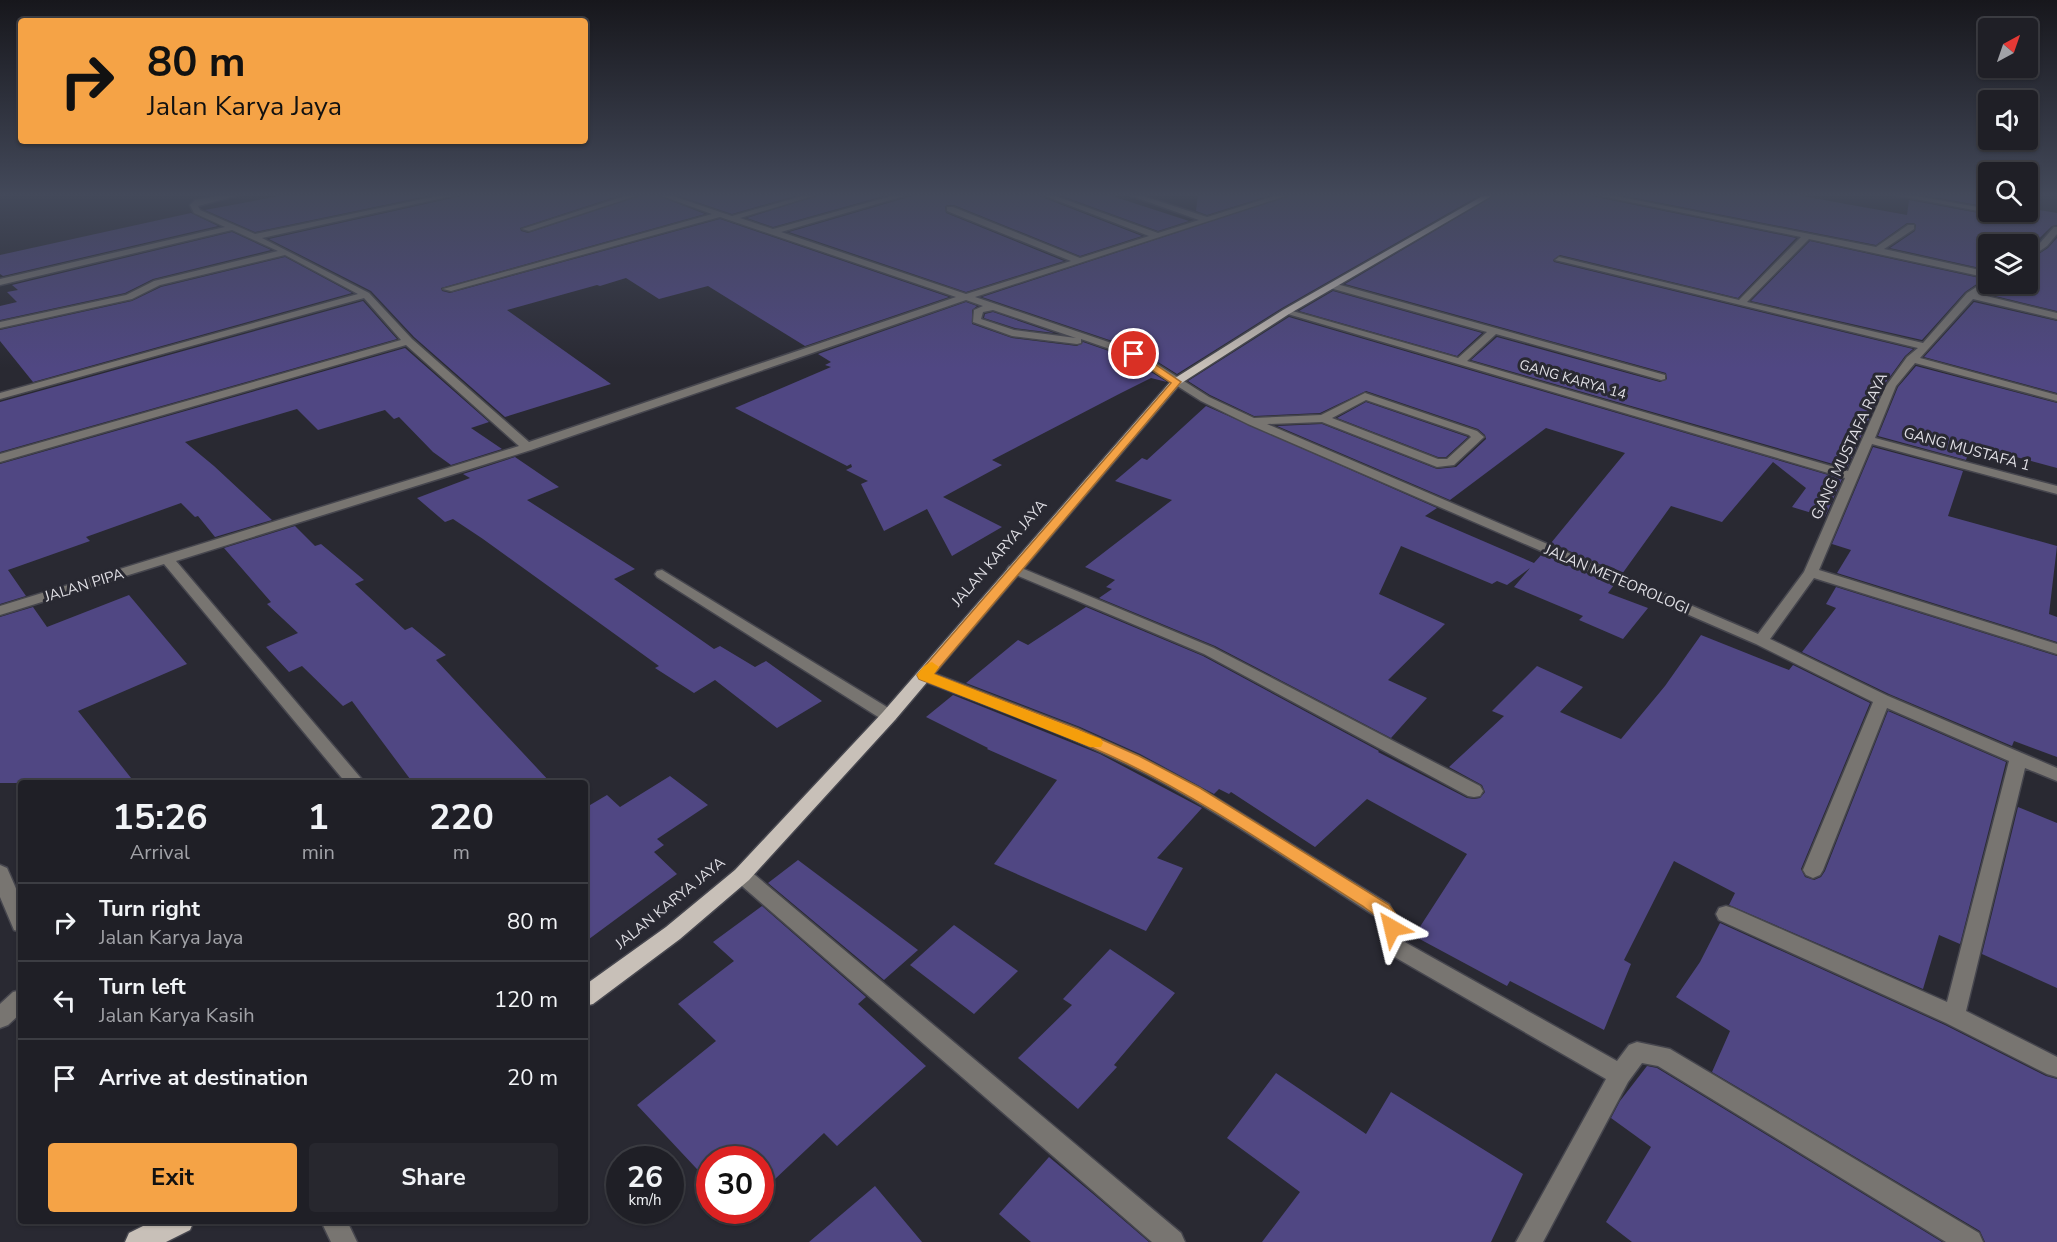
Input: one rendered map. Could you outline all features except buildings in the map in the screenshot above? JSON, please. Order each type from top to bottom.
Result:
[{"type":"main road","name":"JALAN KARYA JAYA","points":[[588,995],[673,933],[742,875],[889,716],[1176,382],[1286,312],[1391,252]]},
{"type":"main road","points":[[138,1242],[175,1224]]},
{"type":"street","points":[[0,282],[128,252]]},
{"type":"street","points":[[0,326],[129,297],[148,285],[286,252],[366,295],[408,341],[526,447]]},
{"type":"street","points":[[448,289],[583,252]]},
{"type":"street","points":[[830,252],[1097,342]]},
{"type":"street","points":[[1057,252],[1080,261]]},
{"type":"street","name":"JALAN PIPA","points":[[0,611],[526,447],[963,298],[1108,252]]},
{"type":"street","points":[[1741,303],[1791,252]]},
{"type":"street","points":[[1886,252],[1978,273]]},
{"type":"street","points":[[1558,260],[1925,347]]},
{"type":"street","points":[[1333,286],[1661,377]]},
{"type":"street","name":"GANG MUSTAFA RAYA","points":[[1761,641],[1811,572],[1891,386],[1911,359],[1925,347],[1970,295],[1978,290]]},
{"type":"street","points":[[0,396],[366,295]]},
{"type":"street","points":[[1970,295],[2057,316]]},
{"type":"street","points":[[993,307],[979,310],[976,321],[1012,333],[1050,340],[1097,342]]},
{"type":"street","name":"GANG KARYA 14","points":[[1286,312],[1852,476]]},
{"type":"street","points":[[1460,362],[1494,332]]},
{"type":"street","points":[[0,458],[408,341]]},
{"type":"street","name":"JALAN METEOROLOGI","points":[[1097,342],[1134,354],[1204,399],[1252,422],[1761,641],[1882,700],[2057,775]]},
{"type":"street","points":[[1911,359],[2057,398]]},
{"type":"street","points":[[1252,422],[1323,418],[1365,396],[1473,433],[1478,437],[1450,462],[1437,463],[1323,418]]},
{"type":"street","name":"GANG MUSTAFA 1","points":[[1869,440],[2057,490]]},
{"type":"street","points":[[167,559],[353,780]]},
{"type":"street","points":[[1014,569],[1209,651],[1474,791]]},
{"type":"street","points":[[1811,572],[2057,649]]},
{"type":"street","points":[[662,574],[889,716]]},
{"type":"street","points":[[925,675],[1073,733],[1133,760],[1194,793],[1382,910],[1389,920],[1393,946],[1620,1075]]},
{"type":"street","points":[[1813,870],[1882,700]]},
{"type":"street","points":[[1954,1016],[2018,759]]},
{"type":"street","points":[[0,873],[18,917]]},
{"type":"street","points":[[742,875],[1172,1242]]},
{"type":"street","points":[[1726,914],[1954,1016],[2055,1066]]},
{"type":"street","points":[[0,1018],[18,1002]]},
{"type":"street","points":[[1529,1242],[1620,1075],[1637,1052],[1662,1056],[1970,1242]]},
{"type":"street","points":[[335,1224],[344,1242]]},
{"type":"slow traffic","points":[[932,667],[925,675],[1095,743]]},
{"type":"route","points":[[1134,354],[1176,382],[925,675],[1073,733],[1133,760],[1194,793],[1371,902],[1382,910],[1392,928]]}]
